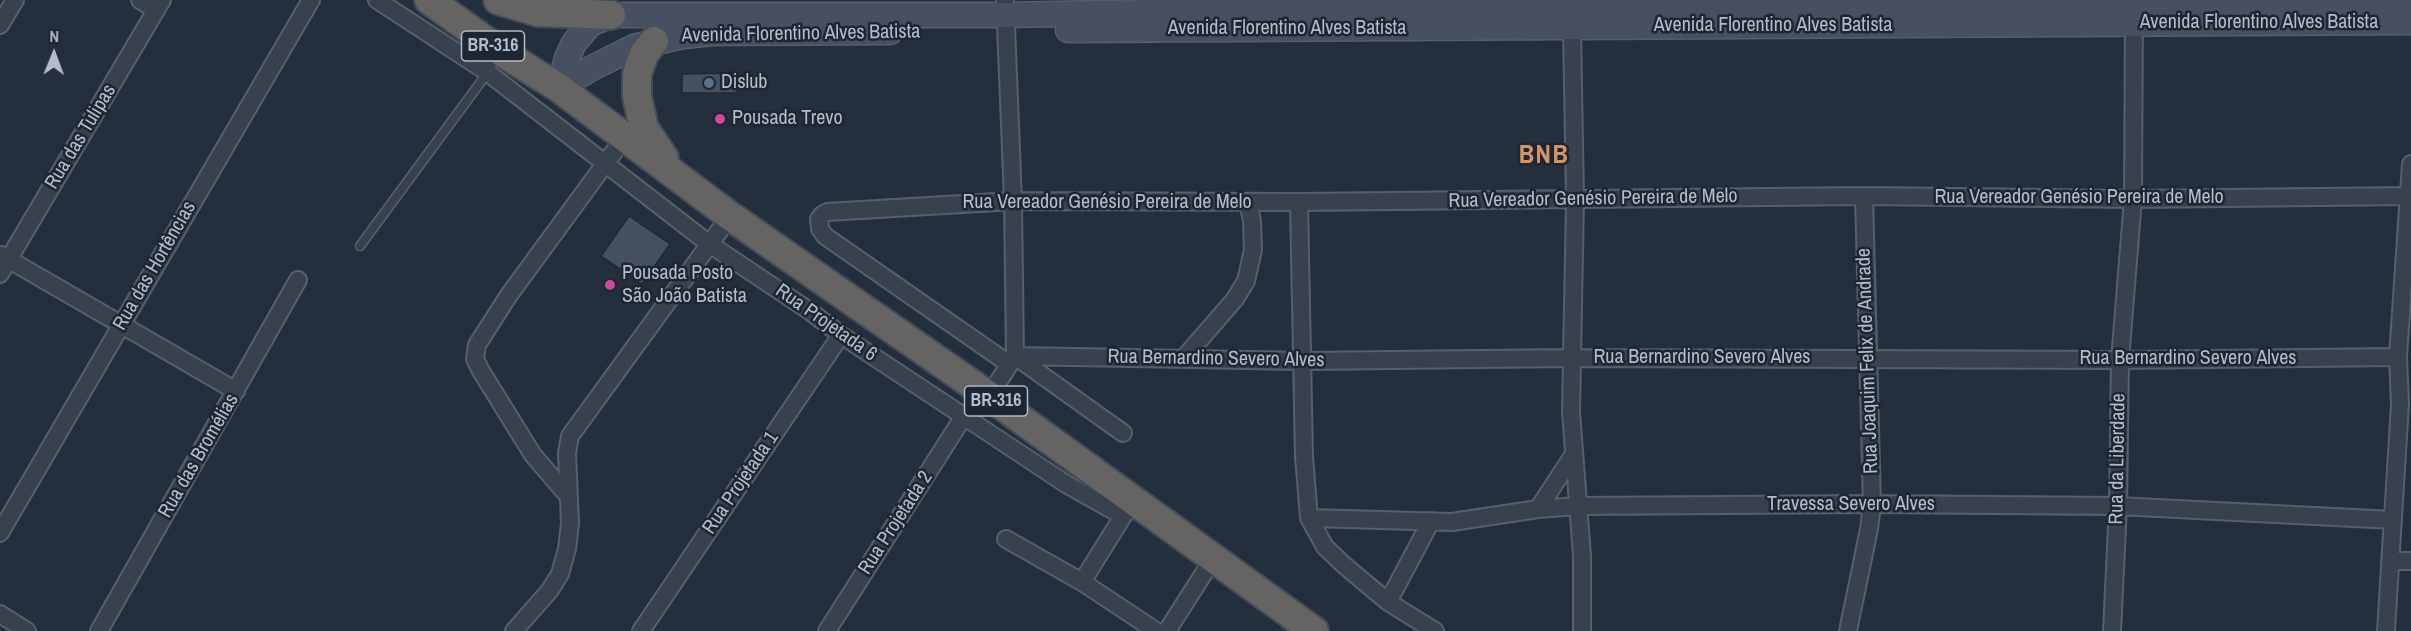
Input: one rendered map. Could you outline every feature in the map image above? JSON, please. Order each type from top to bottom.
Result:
[{"type":"highway","name":"BR-316","points":[[429,0],[493,61],[559,88],[730,216],[989,396],[1128,509],[1213,559],[1314,631]]},
{"type":"highway","points":[[504,1],[538,12],[611,15]]},
{"type":"highway","points":[[652,19],[637,74],[638,96],[644,128],[676,175]]},
{"type":"main road","name":"Avenida Florentino Alves Batista","points":[[559,88],[567,58],[574,43],[590,24],[611,15],[712,24],[1006,15],[1207,14],[1666,4],[1865,11],[2134,9],[2411,2]]},
{"type":"main road","name":"Avenida Florentino Alves Batista","points":[[2134,9],[2411,22]]},
{"type":"main road","name":"Avenida Florentino Alves Batista","points":[[1207,14],[1572,27],[1865,11]]},
{"type":"main road","name":"Avenida Florentino Alves Batista","points":[[559,88],[620,54],[652,19]]},
{"type":"street","points":[[0,25],[15,0]]},
{"type":"street","points":[[140,0],[159,5]]},
{"type":"street","name":"Rua das Hortências","points":[[0,533],[311,0]]},
{"type":"street","name":"Rua Projetada 6","points":[[377,0],[493,61],[606,163],[708,243],[811,312],[841,335],[1066,484],[1128,509]]},
{"type":"street","name":"Rua das Tulipas","points":[[3,262],[159,5]]},
{"type":"street","name":"Rua da Liberdade","points":[[2112,631],[2118,506],[2120,360],[2133,199],[2134,9]]},
{"type":"street","points":[[989,396],[1012,360],[1013,201],[1006,15]]},
{"type":"street","points":[[1572,27],[1575,200],[1570,412],[1582,556],[1582,631]]},
{"type":"street","points":[[569,497],[533,455],[475,359],[477,345],[487,327],[624,138]]},
{"type":"street","points":[[2386,631],[2393,520],[2406,405],[2398,357],[2411,196],[2411,164]]},
{"type":"street","name":"Rua Vereador Genésio Pereira de Melo","points":[[1012,360],[825,236],[820,229],[819,219],[827,212],[1013,201],[1299,202],[1864,196],[2133,199],[2411,196]]},
{"type":"street","name":"Rua Joaquim Felix de Andrade","points":[[1848,631],[1872,504],[1864,196]]},
{"type":"street","points":[[1183,359],[1235,300],[1246,280],[1253,250],[1252,221],[1248,202]]},
{"type":"street","points":[[1299,202],[1304,457],[1309,518],[1325,547],[1344,565],[1388,602],[1435,631]]},
{"type":"street","points":[[514,631],[550,590],[560,574],[567,549],[569,497],[567,453],[570,436],[708,243],[730,216]]},
{"type":"street","points":[[3,262],[121,324],[236,391]]},
{"type":"street","name":"Rua das Bromélias","points":[[99,631],[298,280]]},
{"type":"street","name":"Rua Projetada 1","points":[[641,631],[841,335]]},
{"type":"street","name":"Rua Bernardino Severo Alves","points":[[1012,360],[1867,358],[2120,360],[2398,357]]},
{"type":"street","points":[[1012,360],[1123,433]]},
{"type":"street","name":"Rua Projetada 2","points":[[827,631],[964,416]]},
{"type":"street","points":[[1538,509],[1574,454]]},
{"type":"street","name":"Travessa Severo Alves","points":[[1309,518],[1452,522],[1538,509],[1578,506],[1872,504],[2118,506],[2393,520]]},
{"type":"street","points":[[1082,582],[1128,509]]},
{"type":"street","points":[[1388,602],[1431,521]]},
{"type":"street","points":[[1006,538],[1082,582],[1156,631]]},
{"type":"street","points":[[1167,631],[1213,559]]},
{"type":"street","points":[[2390,561],[2411,561]]},
{"type":"street","points":[[0,614],[27,631]]},
{"type":"lane","points":[[360,246],[493,61]]},
{"type":"building","name":"Dislub","points":[[737,73],[737,93],[682,93],[682,74]]},
{"type":"building","points":[[629,216],[670,244],[642,284],[601,256]]},
{"type":"place","name":"Dislub","points":[[709,83]]},
{"type":"place","name":"Pousada Trevo","points":[[720,119]]},
{"type":"place","name":"Pousada Posto São João Batista","points":[[610,285]]},
{"type":"district","name":"BNB","points":[[1544,156]]}]
